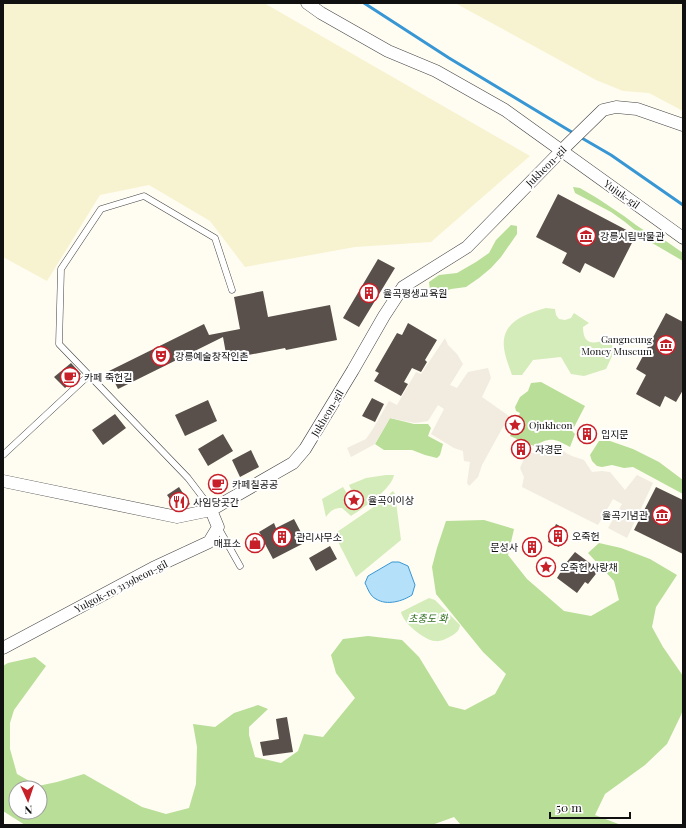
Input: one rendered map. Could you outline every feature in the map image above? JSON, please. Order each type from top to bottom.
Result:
[{"type":"street","name":"Yujuk-gil","points":[[307,3],[320,13],[388,51],[436,70],[565,147],[683,238]]},
{"type":"street","name":"Jukheon-gil","points":[[3,481],[177,517],[211,510],[293,463],[305,449],[384,316],[403,287],[467,247],[603,110],[616,107],[637,109],[683,125]]},
{"type":"street","points":[[211,510],[218,527]]},
{"type":"street","name":"Yulgok-ro 3139beon-gil","points":[[3,648],[153,568],[209,542],[218,527]]},
{"type":"lane","points":[[211,510],[188,478],[59,344],[61,269],[101,210],[144,196],[215,238],[232,290]]},
{"type":"lane","points":[[3,455],[89,375]]},
{"type":"lane","points":[[218,527],[240,566]]},
{"type":"shaded area","points":[[3,3],[264,3],[530,156],[431,242],[355,247],[245,267],[210,221],[149,185],[100,195],[47,281],[3,257]]},
{"type":"shaded area","points":[[455,3],[683,3],[683,111],[649,93],[623,91],[596,80]]},
{"type":"shaded area","points":[[445,338],[448,345],[457,354],[463,364],[450,385],[457,388],[468,372],[488,368],[491,378],[482,397],[509,416],[482,465],[478,477],[469,486],[467,483],[470,462],[464,461],[463,451],[454,448],[431,434],[444,409],[438,405],[428,421],[415,423],[390,418],[375,444],[351,457],[347,448],[366,439],[389,401],[397,405],[416,372],[421,374]]},
{"type":"shaded area","points":[[548,444],[556,445],[566,453],[584,460],[592,472],[610,472],[625,490],[637,475],[653,483],[627,538],[608,528],[622,504],[613,499],[598,525],[522,487],[524,477],[520,468],[527,452],[539,454],[541,447]]},
{"type":"green space","points":[[573,187],[580,188],[648,233],[663,239],[683,253],[683,261],[647,240],[611,212],[575,193]]},
{"type":"green space","points":[[511,225],[517,226],[517,234],[501,257],[479,278],[466,287],[451,289],[441,293],[430,290],[429,282],[439,275],[457,273],[489,253],[496,240]]},
{"type":"green space","points":[[546,308],[555,309],[556,315],[559,319],[565,320],[571,318],[574,313],[589,323],[583,327],[585,338],[590,342],[598,342],[608,339],[615,350],[606,369],[584,376],[571,374],[561,357],[533,360],[522,375],[512,375],[504,348],[506,331],[516,320]]},
{"type":"green space","points":[[541,382],[585,406],[572,431],[575,434],[570,447],[556,440],[544,441],[534,446],[510,436],[520,413],[516,411],[515,407],[520,397],[528,391],[531,383]]},
{"type":"green space","points":[[390,418],[414,424],[428,424],[431,428],[428,436],[443,444],[440,455],[437,458],[412,450],[384,450],[375,444]]},
{"type":"green space","points":[[599,441],[610,441],[633,449],[659,462],[683,480],[683,494],[633,467],[624,468],[612,465],[602,467],[597,466],[592,461],[590,455]]},
{"type":"green space","points":[[394,475],[388,487],[376,498],[351,516],[342,508],[337,508],[331,511],[326,517],[322,499],[343,487],[349,497],[347,500],[350,505],[357,505],[360,500],[359,496],[354,495],[349,485],[366,478]]},
{"type":"green space","points":[[393,491],[395,494],[401,540],[356,577],[334,534],[378,504]]},
{"type":"green space","points":[[484,520],[514,529],[508,555],[527,579],[564,611],[591,616],[619,600],[614,581],[588,553],[599,543],[621,548],[650,559],[677,575],[656,607],[652,627],[663,647],[683,676],[683,709],[667,744],[645,765],[605,794],[595,815],[621,825],[461,825],[454,817],[432,825],[25,825],[17,820],[48,820],[48,784],[84,774],[142,807],[166,814],[189,808],[196,784],[197,747],[193,724],[215,727],[234,713],[258,705],[268,709],[249,727],[249,735],[255,757],[281,763],[298,751],[304,734],[323,737],[355,698],[336,673],[331,655],[343,639],[368,636],[402,640],[419,657],[449,706],[465,710],[495,694],[506,674],[483,652],[436,594],[432,567],[446,521]]},
{"type":"green space","name":"초충도 화","points":[[429,598],[435,600],[460,625],[456,633],[442,640],[430,640],[425,638],[406,621],[401,612]]},
{"type":"green space","points":[[35,657],[46,666],[14,710],[10,723],[10,749],[17,774],[28,780],[8,780],[8,814],[3,811],[3,666],[8,663]]},
{"type":"water","points":[[392,562],[399,562],[408,566],[415,585],[412,595],[395,602],[380,601],[372,596],[365,583],[368,576]]},
{"type":"building","name":"강릉시립박물관","points":[[558,194],[636,235],[614,278],[585,263],[580,273],[562,263],[567,253],[536,237]]},
{"type":"building","name":"율곡평생교육원","points":[[378,259],[395,268],[359,327],[343,318]]},
{"type":"building","points":[[263,291],[268,317],[330,305],[337,340],[227,359],[223,337],[118,389],[109,371],[204,324],[209,335],[240,329],[234,297]]},
{"type":"building","name":"Gangneung Money Museum","points":[[666,313],[683,322],[683,390],[676,402],[665,396],[660,407],[636,394],[646,375],[636,369]]},
{"type":"building","points":[[408,323],[437,340],[425,360],[427,362],[421,372],[412,368],[404,382],[408,384],[401,396],[374,381],[379,373],[375,371],[397,333],[402,335]]},
{"type":"building","points":[[71,363],[81,374],[65,388],[54,377]]},
{"type":"building","points":[[372,398],[384,404],[375,422],[362,416]]},
{"type":"building","points":[[208,400],[217,421],[185,436],[175,415]]},
{"type":"building","points":[[115,414],[126,428],[103,445],[92,430]]},
{"type":"building","name":"입지문","points":[[583,427],[595,434],[591,441],[579,435]]},
{"type":"building","points":[[223,434],[233,451],[208,466],[198,449]]},
{"type":"building","name":"자경문","points":[[521,442],[528,445],[523,458],[514,454]]},
{"type":"building","points":[[251,450],[259,467],[240,477],[232,460]]},
{"type":"building","points":[[221,479],[225,486],[213,492],[209,484]]},
{"type":"building","points":[[179,487],[190,504],[185,508],[177,509],[167,495]]},
{"type":"building","name":"율곡기념관","points":[[656,487],[683,500],[683,554],[634,530]]},
{"type":"building","name":"관리사무소","points":[[294,519],[306,542],[273,559],[265,544],[252,550],[248,541],[261,535],[259,532],[274,523],[276,528]]},
{"type":"building","name":"오죽헌","points":[[556,524],[567,530],[559,547],[548,542]]},
{"type":"building","name":"문성사","points":[[528,538],[542,546],[536,557],[522,549]]},
{"type":"building","points":[[330,546],[337,559],[316,571],[309,558]]},
{"type":"building","points":[[575,552],[599,570],[588,584],[585,582],[577,593],[557,578]]},
{"type":"building","points":[[287,717],[293,752],[263,756],[260,742],[279,739],[276,719]]},
{"type":"waterway","points":[[364,3],[449,58],[575,134]]},
{"type":"waterway","points":[[580,137],[611,155],[683,205]]},
{"type":"place","name":"강릉시립박물관","points":[[586,236]]},
{"type":"place","name":"율곡평생교육원","points":[[369,293]]},
{"type":"place","name":"Gangneung Money Museum","points":[[666,345]]},
{"type":"place","name":"강릉예술창작인촌","points":[[161,356]]},
{"type":"place","name":"카페 죽헌길","points":[[70,377]]},
{"type":"place","name":"Ojukheon","points":[[515,425]]},
{"type":"place","name":"입지문","points":[[587,434]]},
{"type":"place","name":"자경문","points":[[521,449]]},
{"type":"place","name":"카페칠공공","points":[[218,484]]},
{"type":"place","name":"율곡이이상","points":[[354,500]]},
{"type":"place","name":"사임당곳간","points":[[179,502]]},
{"type":"place","name":"율곡기념관","points":[[662,515]]},
{"type":"place","name":"오죽헌","points":[[558,536]]},
{"type":"place","name":"관리사무소","points":[[282,537]]},
{"type":"place","name":"매표소","points":[[255,543]]},
{"type":"place","name":"문성사","points":[[532,547]]},
{"type":"place","name":"오죽헌 사랑채","points":[[546,567]]}]
